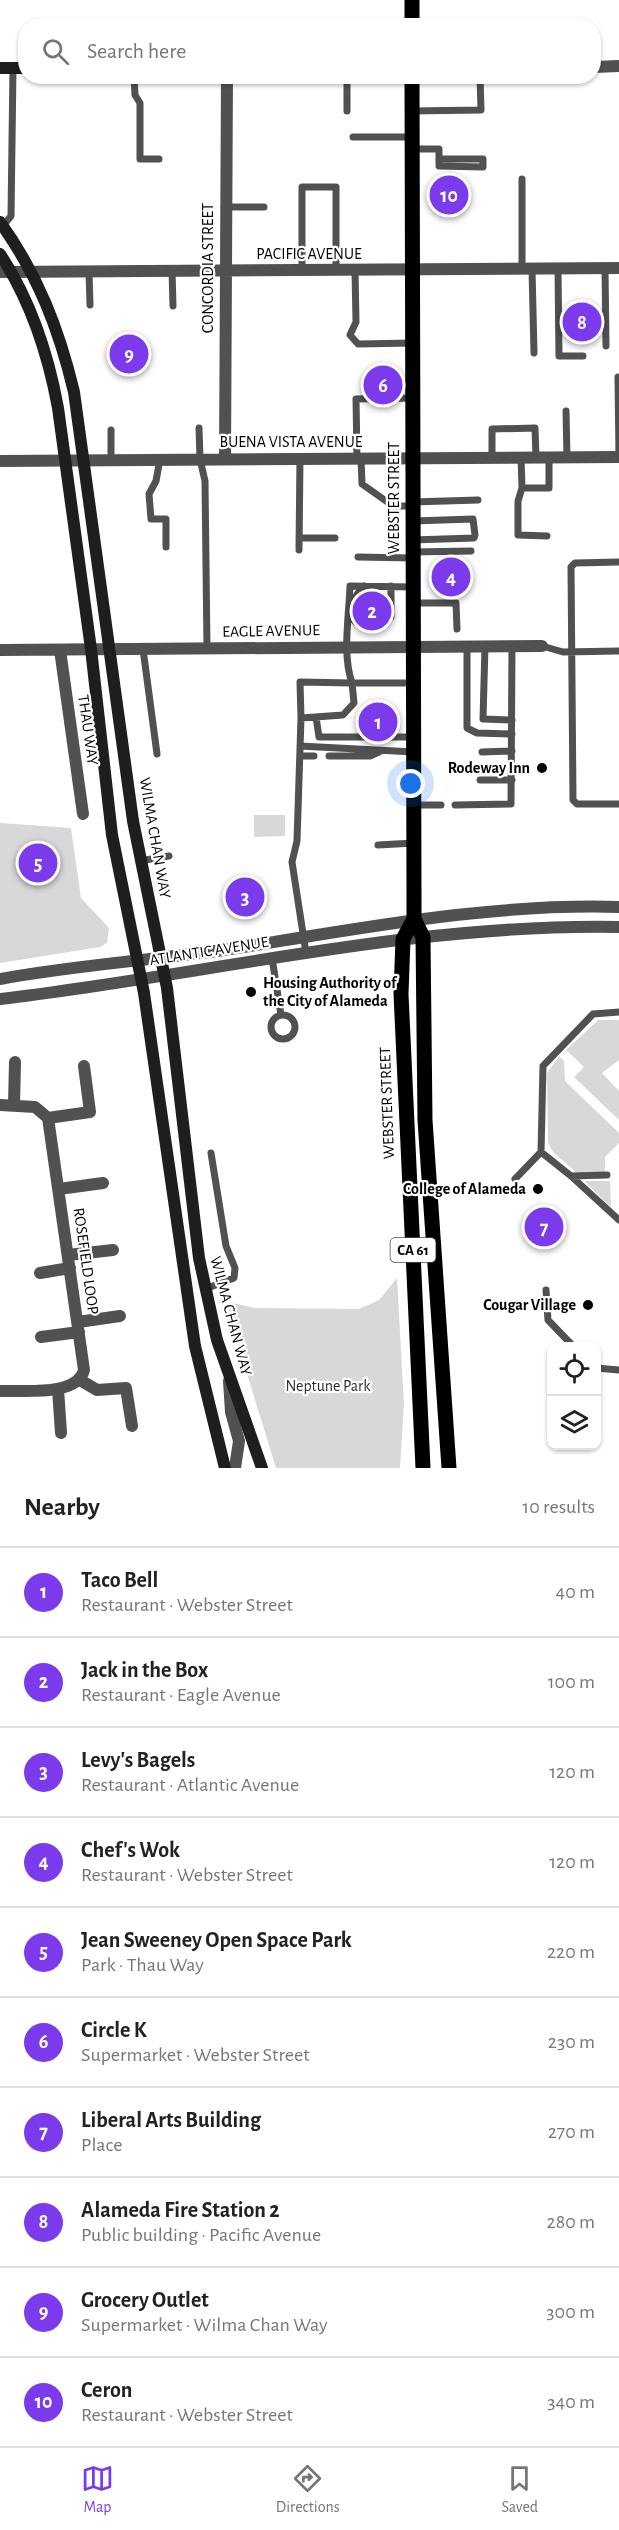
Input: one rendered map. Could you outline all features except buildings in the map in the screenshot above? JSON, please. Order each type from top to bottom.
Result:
[{"type":"main road","points":[[412,0],[412,18]]},
{"type":"main road","name":"WEBSTER STREET","points":[[412,84],[414,920],[423,937],[425,1130],[446,1385],[449,1468]]},
{"type":"main road","name":"WILMA CHAN WAY","points":[[1,224],[32,272],[47,303],[63,344],[74,392],[139,861],[164,974],[188,1145],[197,1244],[205,1288],[228,1373],[262,1468]]},
{"type":"main road","name":"WILMA CHAN WAY","points":[[0,254],[5,272],[27,302],[44,349],[56,397],[92,650],[111,835],[141,978],[195,1346],[225,1468]]},
{"type":"main road","name":"WEBSTER STREET","points":[[414,920],[403,939],[401,994],[423,1468]]},
{"type":"street","points":[[601,66],[619,66]]},
{"type":"street","name":"CONCORDIA STREET","points":[[225,459],[226,84]]},
{"type":"street","name":"PACIFIC AVENUE","points":[[5,272],[619,268]]},
{"type":"street","name":"BUENA VISTA AVENUE","points":[[0,461],[619,457]]},
{"type":"street","name":"EAGLE AVENUE","points":[[0,650],[542,646]]},
{"type":"street","name":"THAU WAY","points":[[60,650],[83,814]]},
{"type":"street","name":"ATLANTIC AVENUE","points":[[0,979],[304,938],[414,920],[507,910],[619,907]]},
{"type":"street","name":"ATLANTIC AVENUE","points":[[0,999],[403,939],[520,928],[619,927]]},
{"type":"street","points":[[14,1105],[15,1062]]},
{"type":"street","points":[[0,1105],[35,1107],[48,1118],[90,1112],[84,1066]]},
{"type":"street","name":"ROSEFIELD LOOP","points":[[48,1118],[84,1364],[80,1380]]},
{"type":"street","points":[[59,1189],[103,1183]]},
{"type":"street","points":[[68,1255],[113,1250]]},
{"type":"street","points":[[40,1273],[70,1268]]},
{"type":"street","points":[[41,1337],[120,1317]]},
{"type":"street","points":[[228,1373],[231,1412],[239,1441],[235,1468]]},
{"type":"street","points":[[0,1391],[58,1389],[74,1385],[80,1380],[97,1390],[126,1388],[132,1426]]},
{"type":"street","points":[[58,1389],[61,1433]]},
{"type":"lane","points":[[1,224],[11,216],[13,68]]},
{"type":"lane","points":[[134,84],[135,95],[140,103],[140,159],[159,159]]},
{"type":"lane","points":[[347,84],[347,111]]},
{"type":"lane","points":[[412,111],[481,110],[480,84]]},
{"type":"lane","points":[[353,137],[412,143],[439,149],[439,159],[439,166],[483,167],[483,159],[439,159]]},
{"type":"lane","points":[[522,179],[534,353]]},
{"type":"lane","points":[[302,270],[302,187],[336,187],[336,270]]},
{"type":"lane","points":[[224,207],[264,207]]},
{"type":"lane","points":[[605,268],[606,346]]},
{"type":"lane","points":[[558,269],[560,356],[583,356]]},
{"type":"lane","points":[[172,270],[173,306]]},
{"type":"lane","points":[[354,270],[356,322],[350,335],[358,344],[413,343]]},
{"type":"lane","points":[[89,272],[90,305]]},
{"type":"lane","points":[[618,377],[619,457]]},
{"type":"lane","points":[[358,557],[412,550],[475,536],[473,519],[393,506],[362,484],[356,399],[413,398]]},
{"type":"lane","points":[[566,411],[567,457]]},
{"type":"lane","points":[[198,428],[200,459],[205,481],[207,648]]},
{"type":"lane","points":[[492,458],[492,429],[536,428],[549,488],[522,488]]},
{"type":"lane","points":[[111,430],[111,460]]},
{"type":"lane","points":[[521,457],[522,488],[518,501],[518,536],[547,536]]},
{"type":"lane","points":[[299,550],[300,458]]},
{"type":"lane","points":[[160,459],[156,481],[149,494],[151,519],[166,519],[166,547]]},
{"type":"lane","points":[[412,510],[478,500]]},
{"type":"lane","points":[[299,538],[335,538]]},
{"type":"lane","points":[[412,550],[471,551]]},
{"type":"lane","points":[[619,562],[575,563],[571,567],[573,800],[577,804],[619,804]]},
{"type":"lane","points":[[301,718],[343,715],[354,703],[348,670],[347,646],[350,586],[412,586]]},
{"type":"lane","points":[[365,586],[359,590],[351,610],[352,618],[357,624],[365,625],[386,624],[391,617],[391,586]]},
{"type":"lane","points":[[412,603],[456,603],[456,629]]},
{"type":"lane","points":[[467,646],[467,728],[477,733],[512,734]]},
{"type":"lane","points":[[485,646],[483,719],[512,720]]},
{"type":"lane","points":[[455,804],[511,804],[512,646]]},
{"type":"lane","points":[[542,646],[571,652],[619,651]]},
{"type":"lane","points":[[143,649],[157,754]]},
{"type":"lane","points":[[306,953],[292,862],[297,841],[300,682],[413,683]]},
{"type":"lane","points":[[316,717],[319,737],[414,744]]},
{"type":"lane","points":[[329,756],[370,756],[414,744]]},
{"type":"lane","points":[[300,746],[382,752]]},
{"type":"lane","points":[[482,752],[512,751]]},
{"type":"lane","points":[[300,756],[314,756]]},
{"type":"lane","points":[[480,780],[512,780]]},
{"type":"lane","points":[[415,805],[441,805]]},
{"type":"lane","points":[[378,845],[414,843]]},
{"type":"lane","points":[[139,861],[170,856]]},
{"type":"lane","points":[[272,958],[281,1015]]},
{"type":"lane","points":[[515,1179],[542,1152],[543,1065],[593,1014],[619,1012]]},
{"type":"lane","points":[[205,1288],[234,1278],[235,1268],[226,1246],[211,1152]]},
{"type":"lane","points":[[542,1152],[619,1220]]},
{"type":"lane","points":[[571,1176],[607,1175]]},
{"type":"lane","points":[[546,1290],[548,1320],[568,1342]]},
{"type":"lane","points":[[601,1368],[619,1370]]},
{"type":"green space","points":[[254,815],[285,815],[285,836],[254,837]]},
{"type":"green space","points":[[0,823],[71,828],[81,898],[109,928],[107,943],[100,947],[0,963]]},
{"type":"green space","points":[[598,1020],[619,1020],[619,1060],[602,1073],[619,1091],[619,1120],[574,1077],[584,1067],[566,1050]]},
{"type":"green space","points":[[559,1056],[564,1061],[565,1081],[619,1133],[619,1143],[605,1157],[605,1172],[578,1174],[553,1152],[548,1142],[547,1073]]},
{"type":"green space","points":[[584,1181],[610,1181],[611,1207]]},
{"type":"green space","name":"Neptune Park","points":[[397,1278],[404,1404],[400,1468],[276,1468],[236,1338],[228,1302],[255,1308],[359,1309],[379,1300]]},
{"type":"place","name":"Ceron","points":[[449,195]]},
{"type":"place","name":"Alameda Fire Station 2","points":[[582,322]]},
{"type":"place","name":"Grocery Outlet","points":[[129,354]]},
{"type":"place","name":"Circle K","points":[[383,385]]},
{"type":"place","name":"Chef's Wok","points":[[451,577]]},
{"type":"place","name":"Jack in the Box","points":[[372,611]]},
{"type":"place","name":"Taco Bell","points":[[378,722]]},
{"type":"place","name":"Rodeway Inn","points":[[542,768]]},
{"type":"place","name":"Jean Sweeney Open Space Park","points":[[38,863]]},
{"type":"place","name":"Levy's Bagels","points":[[245,897]]},
{"type":"place","name":"Housing Authority of the City of Alameda","points":[[251,992]]},
{"type":"place","name":"College of Alameda","points":[[538,1189]]},
{"type":"place","name":"Liberal Arts Building","points":[[544,1227]]},
{"type":"place","name":"Cougar Village","points":[[588,1305]]}]
